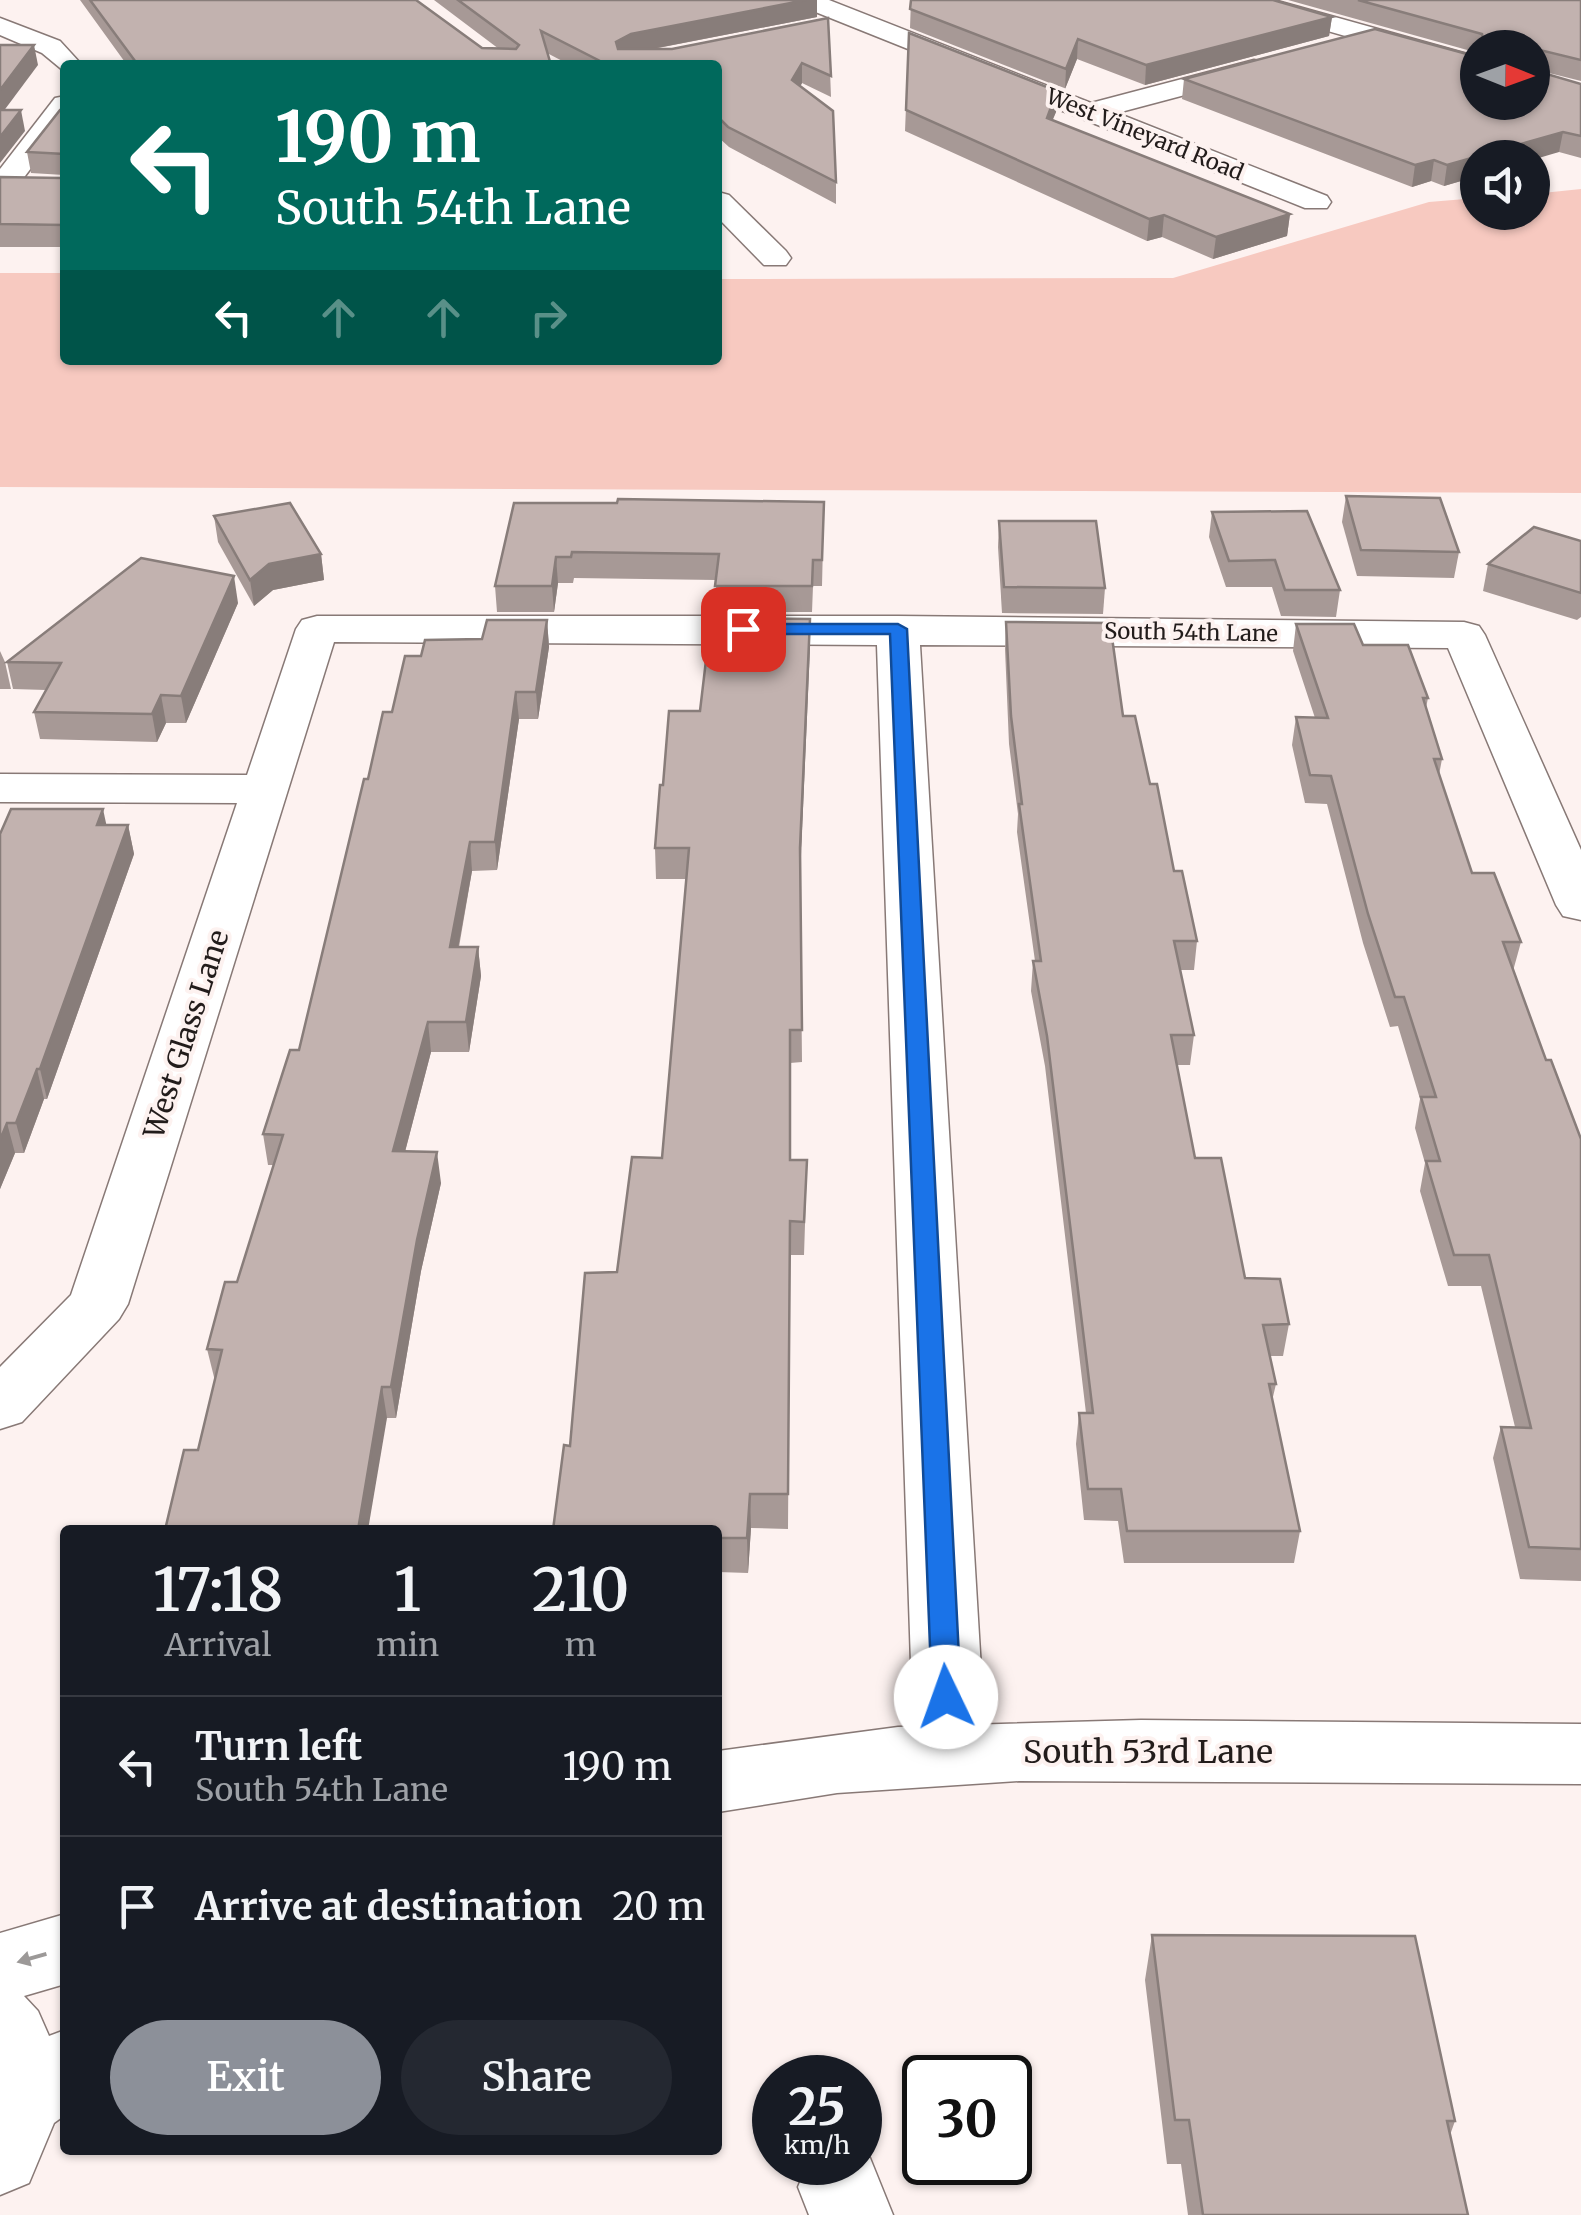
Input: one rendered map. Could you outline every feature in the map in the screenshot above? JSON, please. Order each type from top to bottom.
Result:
[{"type":"street","name":"West Vineyard Road","points":[[807,0],[1316,202]]},
{"type":"street","points":[[1246,0],[1460,61]]},
{"type":"street","points":[[817,28],[854,21]]},
{"type":"street","points":[[0,26],[52,48],[64,60]]},
{"type":"street","points":[[1316,51],[1368,37]]},
{"type":"street","points":[[1092,112],[1281,61]]},
{"type":"street","points":[[1,186],[60,110]]},
{"type":"street","points":[[1,186],[34,186]]},
{"type":"street","points":[[722,205],[775,258]]},
{"type":"street","name":"South 54th Lane","points":[[317,629],[898,629],[1464,635],[1581,905]]},
{"type":"street","name":"West Glass Lane","points":[[0,1406],[98,1304],[317,629]]},
{"type":"street","points":[[898,629],[950,1754]]},
{"type":"street","points":[[0,788],[266,789]]},
{"type":"street","name":"South 53rd Lane","points":[[722,1781],[837,1764],[950,1754],[1070,1750],[1581,1754]]},
{"type":"street","points":[[0,1968],[60,1950]]},
{"type":"street","points":[[0,2024],[18,2062],[28,2108]]},
{"type":"shaded area","points":[[1581,189],[1581,493],[0,487],[0,273],[60,273],[60,365],[722,365],[722,279],[1173,278],[1429,202],[1460,199],[1460,230],[1550,230],[1550,192]]},
{"type":"building","points":[[90,0],[416,0],[482,48],[516,49],[519,45],[458,0],[806,0],[631,34],[616,42],[618,49],[672,49],[828,18],[831,76],[802,63],[792,80],[833,111],[836,182],[722,121],[722,60],[598,60],[541,31],[550,60],[134,60]]},
{"type":"building","points":[[911,0],[1273,0],[1332,17],[1146,65],[1078,39],[1066,69],[910,9]]},
{"type":"building","points":[[1358,0],[1581,0],[1581,60],[1550,52],[1550,30],[1467,30]]},
{"type":"building","points":[[1375,29],[1460,52],[1460,120],[1550,120],[1550,75],[1581,84],[1581,136],[1563,132],[1535,140],[1460,140],[1460,161],[1447,165],[1434,160],[1415,165],[1184,79]]},
{"type":"building","points":[[909,33],[1057,91],[1047,118],[1290,214],[1216,237],[1164,215],[1149,219],[906,110]]},
{"type":"building","points":[[0,45],[34,45],[0,90]]},
{"type":"building","points":[[0,110],[21,110],[0,137]]},
{"type":"building","points":[[60,110],[60,154],[27,152]]},
{"type":"building","points":[[0,177],[60,178],[60,225],[0,224]]},
{"type":"building","points":[[1346,496],[1440,498],[1459,552],[1361,550]]},
{"type":"building","points":[[618,499],[824,502],[822,560],[813,560],[812,586],[715,586],[719,554],[572,552],[571,557],[556,557],[552,586],[495,586],[514,503],[617,503]]},
{"type":"building","points":[[290,503],[321,554],[269,564],[250,580],[214,516]]},
{"type":"building","points":[[1307,511],[1340,590],[1285,590],[1275,560],[1229,561],[1212,512]]},
{"type":"building","points":[[999,521],[1096,521],[1105,588],[1004,587]]},
{"type":"building","points":[[1534,527],[1581,541],[1581,593],[1488,564]]},
{"type":"building","points":[[141,558],[234,576],[181,696],[161,695],[152,714],[34,712],[61,663],[7,662]]},
{"type":"building","points":[[711,618],[810,619],[800,848],[802,1030],[790,1030],[790,1160],[807,1160],[804,1222],[790,1221],[788,1494],[750,1494],[747,1538],[722,1538],[722,1525],[554,1525],[564,1445],[570,1446],[585,1273],[617,1272],[632,1157],[662,1158],[689,848],[655,848],[660,785],[669,711],[700,711]]},
{"type":"building","points":[[487,620],[547,620],[536,692],[516,692],[495,842],[470,842],[450,947],[478,947],[466,1022],[428,1022],[393,1151],[437,1152],[391,1387],[382,1387],[359,1525],[166,1525],[184,1450],[198,1450],[222,1350],[207,1349],[225,1282],[237,1282],[283,1135],[263,1134],[290,1050],[299,1050],[383,712],[392,712],[405,656],[421,656],[425,640],[482,639]]},
{"type":"building","points":[[1006,622],[1110,623],[1123,716],[1135,716],[1150,784],[1157,784],[1174,871],[1182,871],[1197,941],[1174,941],[1194,1035],[1171,1035],[1195,1158],[1221,1158],[1245,1278],[1280,1279],[1289,1324],[1263,1325],[1276,1384],[1269,1384],[1300,1531],[1127,1531],[1121,1489],[1088,1489],[1079,1413],[1093,1413],[1047,1036],[1033,961],[1041,961],[1019,804]]},
{"type":"building","points":[[1296,624],[1354,624],[1363,645],[1408,645],[1428,698],[1423,698],[1442,759],[1434,759],[1472,873],[1494,873],[1521,942],[1503,942],[1546,1060],[1551,1060],[1581,1139],[1581,1549],[1529,1547],[1501,1427],[1531,1428],[1489,1255],[1454,1255],[1426,1161],[1440,1161],[1421,1097],[1436,1097],[1404,997],[1395,997],[1331,776],[1310,775],[1296,717],[1328,718]]},
{"type":"building","points":[[11,809],[103,809],[97,825],[128,825],[40,1069],[16,1123],[7,1123],[0,1140],[0,834]]},
{"type":"building","points":[[1152,1935],[1415,1936],[1455,2121],[1447,2121],[1468,2215],[1203,2215],[1189,2120],[1175,2120]]},
{"type":"route","points":[[743,629],[898,629],[946,1697]]}]
